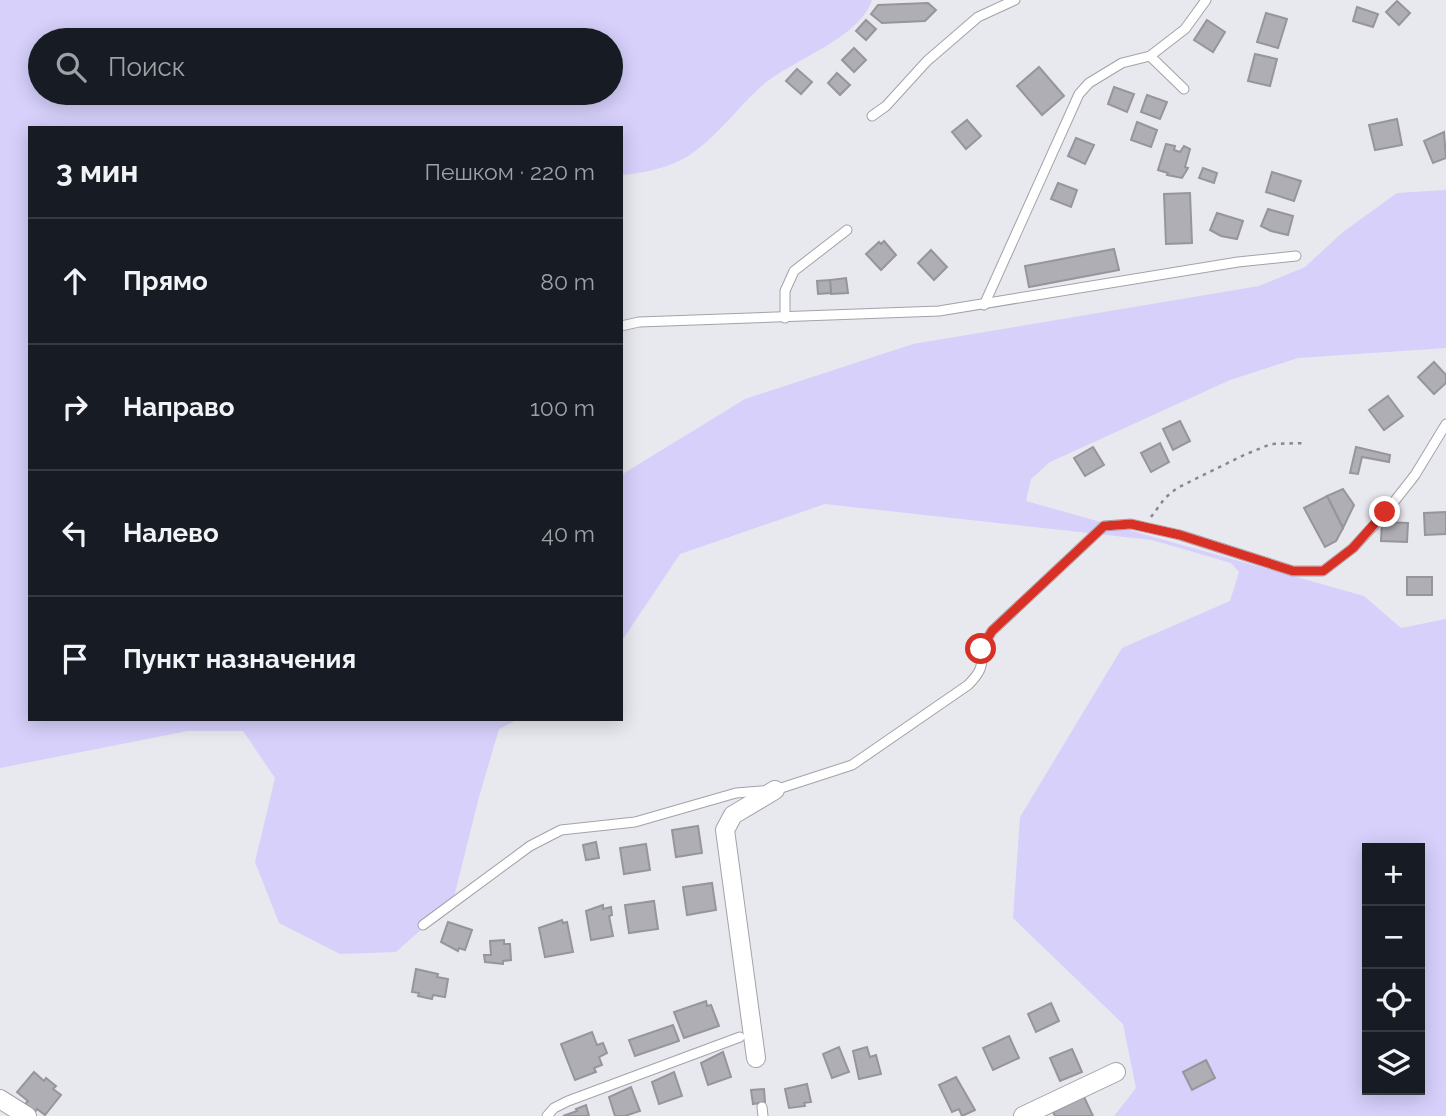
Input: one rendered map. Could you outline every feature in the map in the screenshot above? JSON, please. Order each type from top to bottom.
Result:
[{"type":"street","points":[[756,1058],[725,830],[733,815],[775,790]]},
{"type":"street","points":[[1023,1116],[1116,1072]]},
{"type":"street","points":[[0,1099],[27,1116]]},
{"type":"lane","points":[[872,116],[886,106],[928,61],[978,17],[1015,0]]},
{"type":"lane","points":[[984,305],[1079,94],[1089,83],[1122,62],[1150,56],[1185,29],[1206,0]]},
{"type":"lane","points":[[1150,56],[1185,89]]},
{"type":"lane","points":[[785,318],[786,290],[794,271],[847,230]]},
{"type":"lane","points":[[623,326],[639,322],[939,311],[1238,262],[1296,256]]},
{"type":"lane","points":[[423,925],[530,846],[561,830],[635,822],[736,793],[775,790],[852,765],[980,674],[984,663],[981,649],[992,631],[1104,526],[1131,524],[1212,544],[1293,571],[1323,571],[1353,548],[1385,512],[1415,475],[1446,424]]},
{"type":"lane","points":[[547,1116],[554,1108],[568,1101],[740,1037]]},
{"type":"path","points":[[1144,527],[1164,498],[1177,488],[1271,444],[1306,443]]},
{"type":"shaded area","points":[[0,0],[872,0],[865,14],[854,26],[763,85],[702,146],[679,161],[650,171],[623,175],[623,126],[28,126],[28,721],[514,721],[499,729],[453,901],[396,952],[340,954],[279,923],[255,862],[275,778],[243,731],[188,731],[0,768]]},
{"type":"shaded area","points":[[1446,190],[1446,348],[1298,358],[1230,380],[1050,462],[1031,479],[1026,501],[1364,596],[1401,628],[1446,619],[1446,1116],[1114,1116],[1136,1088],[1123,1024],[1013,918],[1020,817],[1122,648],[1230,601],[1239,572],[1231,563],[1152,540],[825,504],[680,554],[623,639],[623,474],[745,399],[913,344],[1259,286],[1305,267],[1343,232],[1397,193]]},
{"type":"building","points":[[1397,1],[1410,13],[1399,25],[1386,12]]},
{"type":"building","points":[[928,3],[936,10],[925,21],[882,23],[871,14],[878,5]]},
{"type":"building","points":[[1357,7],[1378,14],[1373,27],[1353,21]]},
{"type":"building","points":[[1266,13],[1287,19],[1278,48],[1257,42]]},
{"type":"building","points":[[866,20],[876,29],[866,40],[856,31]]},
{"type":"building","points":[[1207,20],[1225,32],[1213,52],[1194,40]]},
{"type":"building","points":[[854,48],[866,60],[854,72],[842,60]]},
{"type":"building","points":[[1255,54],[1277,59],[1270,86],[1248,81]]},
{"type":"building","points":[[1039,67],[1064,96],[1042,115],[1017,86]]},
{"type":"building","points":[[797,69],[812,82],[801,94],[786,81]]},
{"type":"building","points":[[837,73],[850,85],[840,95],[828,83]]},
{"type":"building","points":[[1114,87],[1134,94],[1127,112],[1108,104]]},
{"type":"building","points":[[1147,95],[1167,102],[1160,119],[1141,112]]},
{"type":"building","points":[[1397,119],[1402,145],[1375,150],[1369,125]]},
{"type":"building","points":[[967,120],[981,136],[966,149],[952,132]]},
{"type":"building","points":[[1137,122],[1157,130],[1151,147],[1131,140]]},
{"type":"building","points":[[1444,132],[1446,158],[1433,163],[1424,141]]},
{"type":"building","points":[[1076,138],[1094,145],[1085,164],[1068,156]]},
{"type":"building","points":[[1166,144],[1175,146],[1174,150],[1180,152],[1184,146],[1190,149],[1185,167],[1188,168],[1182,178],[1158,170]]},
{"type":"building","points":[[1203,168],[1217,173],[1214,183],[1199,178]]},
{"type":"building","points":[[1272,172],[1301,181],[1294,201],[1266,192]]},
{"type":"building","points":[[1058,183],[1077,190],[1071,207],[1051,199]]},
{"type":"building","points":[[1190,193],[1192,243],[1166,244],[1164,194]]},
{"type":"building","points":[[1268,209],[1293,216],[1288,235],[1261,226]]},
{"type":"building","points":[[1217,213],[1243,221],[1237,239],[1221,236],[1210,230]]},
{"type":"building","points":[[884,241],[896,255],[881,270],[866,254],[879,242],[881,244]]},
{"type":"building","points":[[1114,249],[1119,270],[1029,287],[1025,266]]},
{"type":"building","points":[[931,250],[947,267],[934,280],[918,263]]},
{"type":"building","points":[[846,278],[848,293],[831,294],[830,280]]},
{"type":"building","points":[[830,280],[831,293],[818,294],[817,281]]},
{"type":"building","points":[[1434,362],[1446,375],[1446,383],[1434,394],[1418,377]]},
{"type":"building","points":[[1388,396],[1403,416],[1384,430],[1369,410]]},
{"type":"building","points":[[1180,421],[1190,441],[1173,450],[1163,429]]},
{"type":"building","points":[[1160,443],[1169,462],[1151,472],[1141,453]]},
{"type":"building","points":[[1093,447],[1104,465],[1085,476],[1074,458]]},
{"type":"building","points":[[1356,447],[1390,455],[1389,462],[1362,457],[1358,474],[1350,473]]},
{"type":"building","points":[[1343,489],[1354,505],[1343,528],[1327,496]]},
{"type":"building","points":[[1327,496],[1343,528],[1336,541],[1325,547],[1304,508]]},
{"type":"building","points":[[1446,512],[1446,534],[1425,535],[1424,513]]},
{"type":"building","points":[[1382,522],[1408,523],[1407,542],[1381,541]]},
{"type":"building","points":[[1407,577],[1432,577],[1432,595],[1407,595]]},
{"type":"building","points":[[698,826],[702,853],[676,857],[672,830]]},
{"type":"building","points":[[596,842],[599,858],[586,860],[583,845]]},
{"type":"building","points":[[646,844],[650,870],[624,874],[620,848]]},
{"type":"building","points":[[712,883],[716,910],[687,915],[683,887]]},
{"type":"building","points":[[654,901],[658,929],[629,933],[625,905]]},
{"type":"building","points":[[603,905],[603,909],[611,907],[612,915],[609,916],[613,936],[591,940],[586,911]]},
{"type":"building","points":[[562,920],[563,923],[567,922],[573,952],[545,957],[539,928]]},
{"type":"building","points":[[448,922],[472,930],[465,950],[459,948],[458,951],[441,942]]},
{"type":"building","points":[[504,940],[504,944],[510,944],[511,960],[503,961],[503,964],[485,962],[484,955],[491,955],[490,941]]},
{"type":"building","points":[[416,969],[448,979],[445,997],[433,995],[432,999],[412,992]]},
{"type":"building","points":[[706,1001],[707,1006],[711,1005],[719,1026],[684,1038],[674,1012]]},
{"type":"building","points":[[1051,1003],[1059,1021],[1036,1032],[1028,1014]]},
{"type":"building","points":[[673,1025],[679,1041],[635,1056],[629,1040]]},
{"type":"building","points":[[592,1032],[597,1045],[603,1043],[607,1053],[599,1057],[602,1065],[594,1068],[596,1072],[575,1080],[561,1044]]},
{"type":"building","points":[[1009,1036],[1019,1058],[993,1070],[983,1048]]},
{"type":"building","points":[[839,1047],[849,1072],[832,1078],[823,1054]]},
{"type":"building","points":[[867,1047],[870,1057],[876,1055],[881,1074],[859,1079],[853,1051]]},
{"type":"building","points":[[1072,1049],[1082,1072],[1060,1081],[1050,1058]]},
{"type":"building","points":[[723,1052],[731,1077],[708,1085],[701,1063]]},
{"type":"building","points":[[1206,1060],[1215,1078],[1192,1090],[1183,1072]]},
{"type":"building","points":[[34,1072],[44,1081],[46,1078],[56,1086],[53,1089],[61,1095],[45,1115],[37,1109],[35,1112],[25,1104],[28,1101],[17,1092]]},
{"type":"building","points":[[674,1072],[682,1096],[659,1104],[652,1082]]},
{"type":"building","points":[[956,1077],[975,1110],[962,1116],[959,1109],[952,1112],[939,1085]]},
{"type":"building","points":[[807,1084],[811,1102],[804,1103],[805,1106],[789,1108],[785,1089]]},
{"type":"building","points":[[631,1087],[640,1111],[615,1116],[609,1097]]},
{"type":"building","points":[[764,1089],[765,1102],[753,1104],[751,1090]]},
{"type":"building","points":[[1084,1097],[1093,1116],[1055,1116],[1053,1112]]},
{"type":"building","points":[[586,1105],[589,1116],[563,1116],[577,1111],[576,1109]]},
{"type":"route","points":[[981,649],[992,631],[1104,526],[1131,524],[1222,547],[1293,571],[1323,571],[1353,548],[1385,512]]}]
